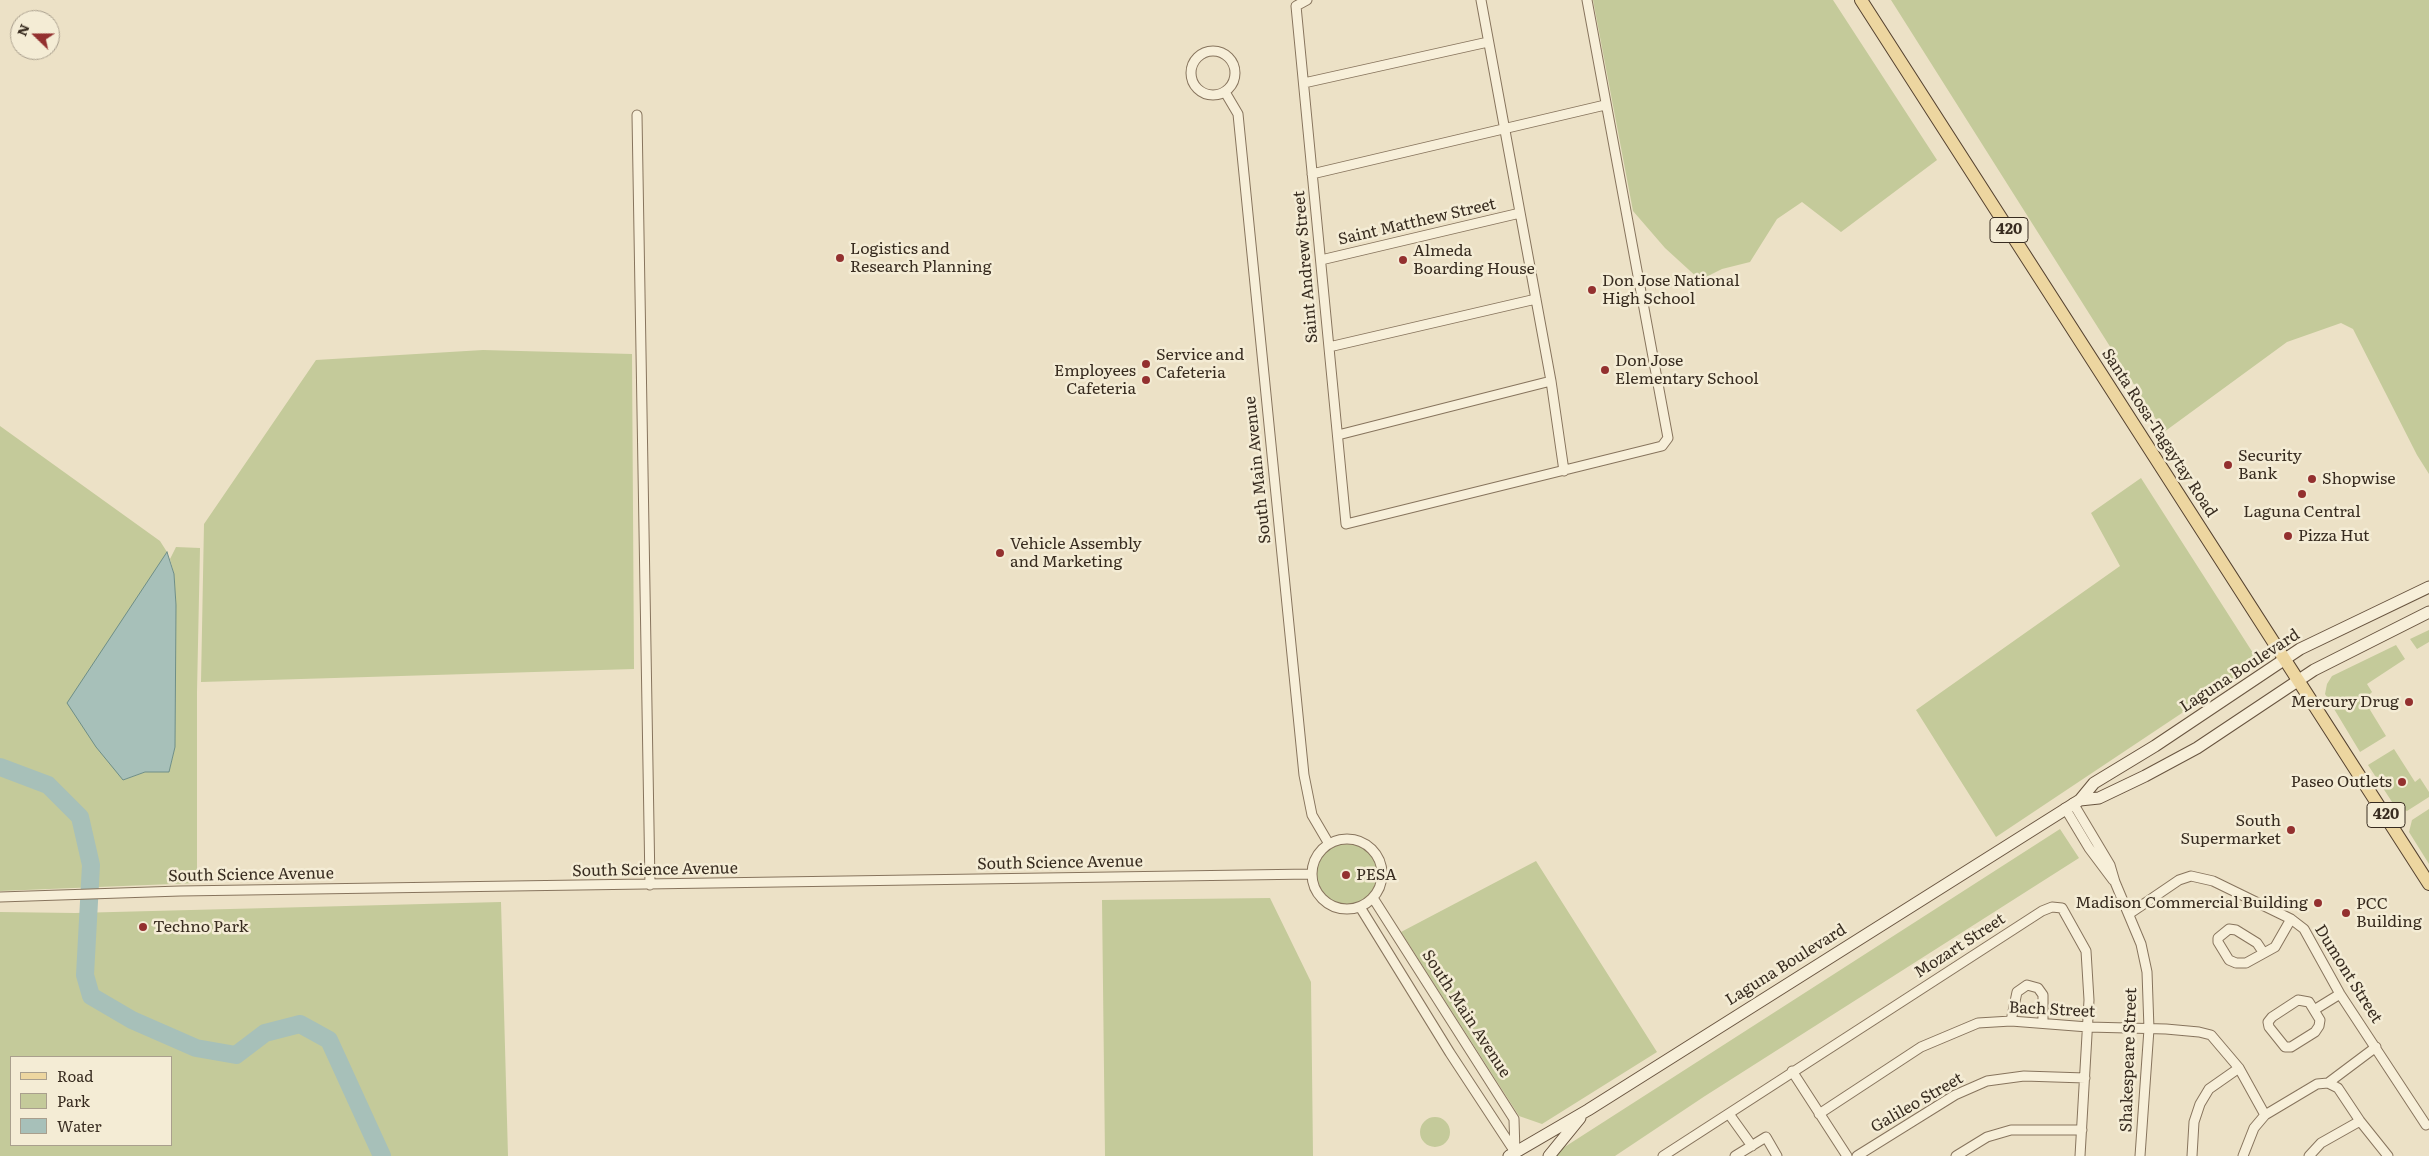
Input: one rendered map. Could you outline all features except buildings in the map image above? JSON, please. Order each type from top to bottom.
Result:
[{"type":"main road","name":"Santa Rosa-Tagaytay Road","points":[[1861,0],[2429,884]]},
{"type":"main road","name":"Laguna Boulevard","points":[[1514,1155],[2073,804],[2094,783],[2155,746],[2284,658],[2429,587]]},
{"type":"main road","name":"Laguna Boulevard","points":[[2073,804],[2099,798],[2197,748],[2314,670],[2429,612]]},
{"type":"main road","points":[[1549,1156],[1588,1110]]},
{"type":"street","name":"Saint Andrew Street","points":[[1307,0],[1296,6],[1346,524],[1564,471]]},
{"type":"street","points":[[1481,0],[1551,381],[1564,471],[1662,446],[1668,438],[1588,0]]},
{"type":"street","points":[[1304,83],[1488,42]]},
{"type":"street","points":[[1215,51],[1231,60],[1235,78],[1225,92],[1210,96],[1194,86],[1190,68],[1199,55],[1215,51]]},
{"type":"street","name":"South Main Avenue","points":[[1225,92],[1238,114],[1305,782],[1312,815],[1329,844]]},
{"type":"street","points":[[1312,174],[1606,105]]},
{"type":"street","points":[[637,115],[650,885]]},
{"type":"street","name":"Saint Matthew Street","points":[[1321,260],[1520,213]]},
{"type":"street","points":[[1329,347],[1536,299]]},
{"type":"street","points":[[1338,435],[1551,381]]},
{"type":"street","name":"Shakespeare Street","points":[[2073,804],[2074,831],[2082,845],[2089,848],[2114,882],[2141,944],[2147,972],[2149,1029],[2140,1156]]},
{"type":"street","name":"Shakespeare Street","points":[[2073,804],[2110,865],[2114,882]]},
{"type":"street","points":[[1343,839],[1353,839],[1367,845],[1379,860],[1382,875],[1380,886],[1373,898],[1360,907],[1343,909],[1327,904],[1315,890],[1312,874],[1315,858],[1329,844],[1343,839]]},
{"type":"street","name":"South Science Avenue","points":[[0,897],[128,892],[1312,874]]},
{"type":"street","name":"Dumont Street","points":[[2129,914],[2179,880],[2191,876],[2213,881],[2291,919],[2304,929],[2340,994],[2426,1125]]},
{"type":"street","name":"South Main Avenue","points":[[1373,898],[1514,1119],[1514,1155]]},
{"type":"street","name":"South Main Avenue","points":[[1360,907],[1514,1155]]},
{"type":"street","name":"Mozart Street","points":[[1663,1156],[2042,911],[2052,907],[2062,908],[2086,951],[2089,1000],[2080,1156]]},
{"type":"street","points":[[2263,952],[2257,943],[2236,930],[2229,929],[2218,938],[2218,942],[2229,960],[2236,963],[2246,963],[2275,947],[2291,919]]},
{"type":"street","points":[[2012,1021],[2016,992],[2027,985],[2038,988],[2043,995],[2043,1023]]},
{"type":"street","points":[[2314,1010],[2340,994]]},
{"type":"street","points":[[2298,1000],[2309,1002],[2314,1010],[2320,1020],[2319,1026],[2315,1032],[2291,1047],[2285,1048],[2269,1027],[2268,1022],[2272,1017],[2298,1000]]},
{"type":"street","name":"Bach Street","points":[[1819,1114],[1922,1046],[1978,1023],[2012,1021],[2088,1027],[2199,1032],[2211,1035],[2239,1068],[2265,1115]]},
{"type":"street","points":[[2244,1156],[2254,1128],[2265,1115],[2317,1084],[2328,1083],[2376,1047]]},
{"type":"street","points":[[2192,1156],[2194,1122],[2200,1104],[2209,1089],[2239,1068]]},
{"type":"street","points":[[1792,1072],[1847,1156]]},
{"type":"street","name":"Galileo Street","points":[[1857,1156],[1955,1095],[1987,1081],[2024,1076],[2085,1078]]},
{"type":"street","points":[[2328,1083],[2338,1088],[2388,1156]]},
{"type":"street","points":[[1729,1114],[1752,1146]]},
{"type":"street","points":[[2309,1156],[2321,1144],[2360,1120]]},
{"type":"street","points":[[1956,1156],[1987,1137],[2011,1130],[2082,1130]]},
{"type":"street","points":[[1735,1156],[1766,1138],[1777,1156]]},
{"type":"green space","points":[[1593,0],[1833,0],[1937,160],[1841,232],[1802,202],[1777,219],[1750,262],[1722,269],[1700,280],[1665,248],[1633,211]]},
{"type":"green space","points":[[1891,0],[2429,0],[2429,474],[2417,455],[2353,329],[2341,323],[2287,342],[2164,432]]},
{"type":"green space","points":[[483,350],[632,354],[634,669],[201,682],[204,524],[316,360]]},
{"type":"green space","points":[[0,426],[160,541],[167,552],[141,595],[123,780],[145,772],[169,772],[175,747],[176,605],[174,574],[170,559],[176,547],[200,548],[197,692],[197,883],[0,891]]},
{"type":"green space","points":[[2141,478],[2253,653],[2257,663],[1996,837],[1916,710],[2120,566],[2091,513]]},
{"type":"green space","points":[[2429,630],[2429,642],[2417,649],[2410,639]]},
{"type":"green space","points":[[2396,645],[2405,659],[2367,684],[2372,692],[2364,700],[2386,736],[2360,752],[2325,694],[2327,684],[2332,676]]},
{"type":"green space","points":[[2394,749],[2415,782],[2420,778],[2429,792],[2429,797],[2407,811],[2394,805],[2368,765]]},
{"type":"green space","points":[[2429,809],[2429,864],[2409,832],[2412,820]]},
{"type":"green space","points":[[2060,829],[2079,858],[1705,1096],[1615,1156],[1556,1156],[1563,1148]]},
{"type":"green space","points":[[1347,844],[1364,849],[1372,857],[1377,874],[1372,891],[1364,899],[1347,904],[1330,899],[1322,891],[1317,874],[1322,857],[1330,849]]},
{"type":"green space","points":[[1536,861],[1657,1052],[1542,1124],[1519,1116],[1401,932]]},
{"type":"green space","points":[[1270,898],[1311,982],[1313,1156],[1105,1156],[1102,900]]},
{"type":"green space","points":[[501,902],[508,1156],[0,1156],[0,912],[75,913]]},
{"type":"green space","points":[[1435,1117],[1441,1118],[1449,1126],[1449,1138],[1441,1146],[1435,1147],[1429,1146],[1421,1138],[1420,1132],[1421,1126],[1429,1118]]},
{"type":"water","points":[[167,552],[174,574],[176,605],[175,747],[169,772],[145,772],[123,780],[96,747],[67,703]]},
{"type":"waterway","points":[[0,767],[48,785],[80,817],[91,865],[85,975],[91,996],[132,1020],[196,1048],[236,1055],[265,1033],[300,1024],[329,1040],[382,1156]]},
{"type":"place","name":"Logistics and Research Planning","points":[[840,258]]},
{"type":"place","name":"Almeda Boarding House","points":[[1403,260]]},
{"type":"place","name":"Don Jose National High School","points":[[1592,290]]},
{"type":"place","name":"Service and Cafeteria","points":[[1146,364]]},
{"type":"place","name":"Don Jose Elementary School","points":[[1605,370]]},
{"type":"place","name":"Employees Cafeteria","points":[[1146,380]]},
{"type":"place","name":"Security Bank","points":[[2228,465]]},
{"type":"place","name":"Shopwise","points":[[2312,479]]},
{"type":"place","name":"Laguna Central","points":[[2302,494]]},
{"type":"place","name":"Pizza Hut","points":[[2288,536]]},
{"type":"place","name":"Vehicle Assembly and Marketing","points":[[1000,553]]},
{"type":"place","name":"Mercury Drug","points":[[2409,702]]},
{"type":"place","name":"Paseo Outlets","points":[[2402,782]]},
{"type":"place","name":"South Supermarket","points":[[2291,830]]},
{"type":"place","name":"PESA","points":[[1346,875]]},
{"type":"place","name":"Madison Commercial Building","points":[[2318,903]]},
{"type":"place","name":"PCC Building","points":[[2346,913]]},
{"type":"place","name":"Techno Park","points":[[143,927]]}]
